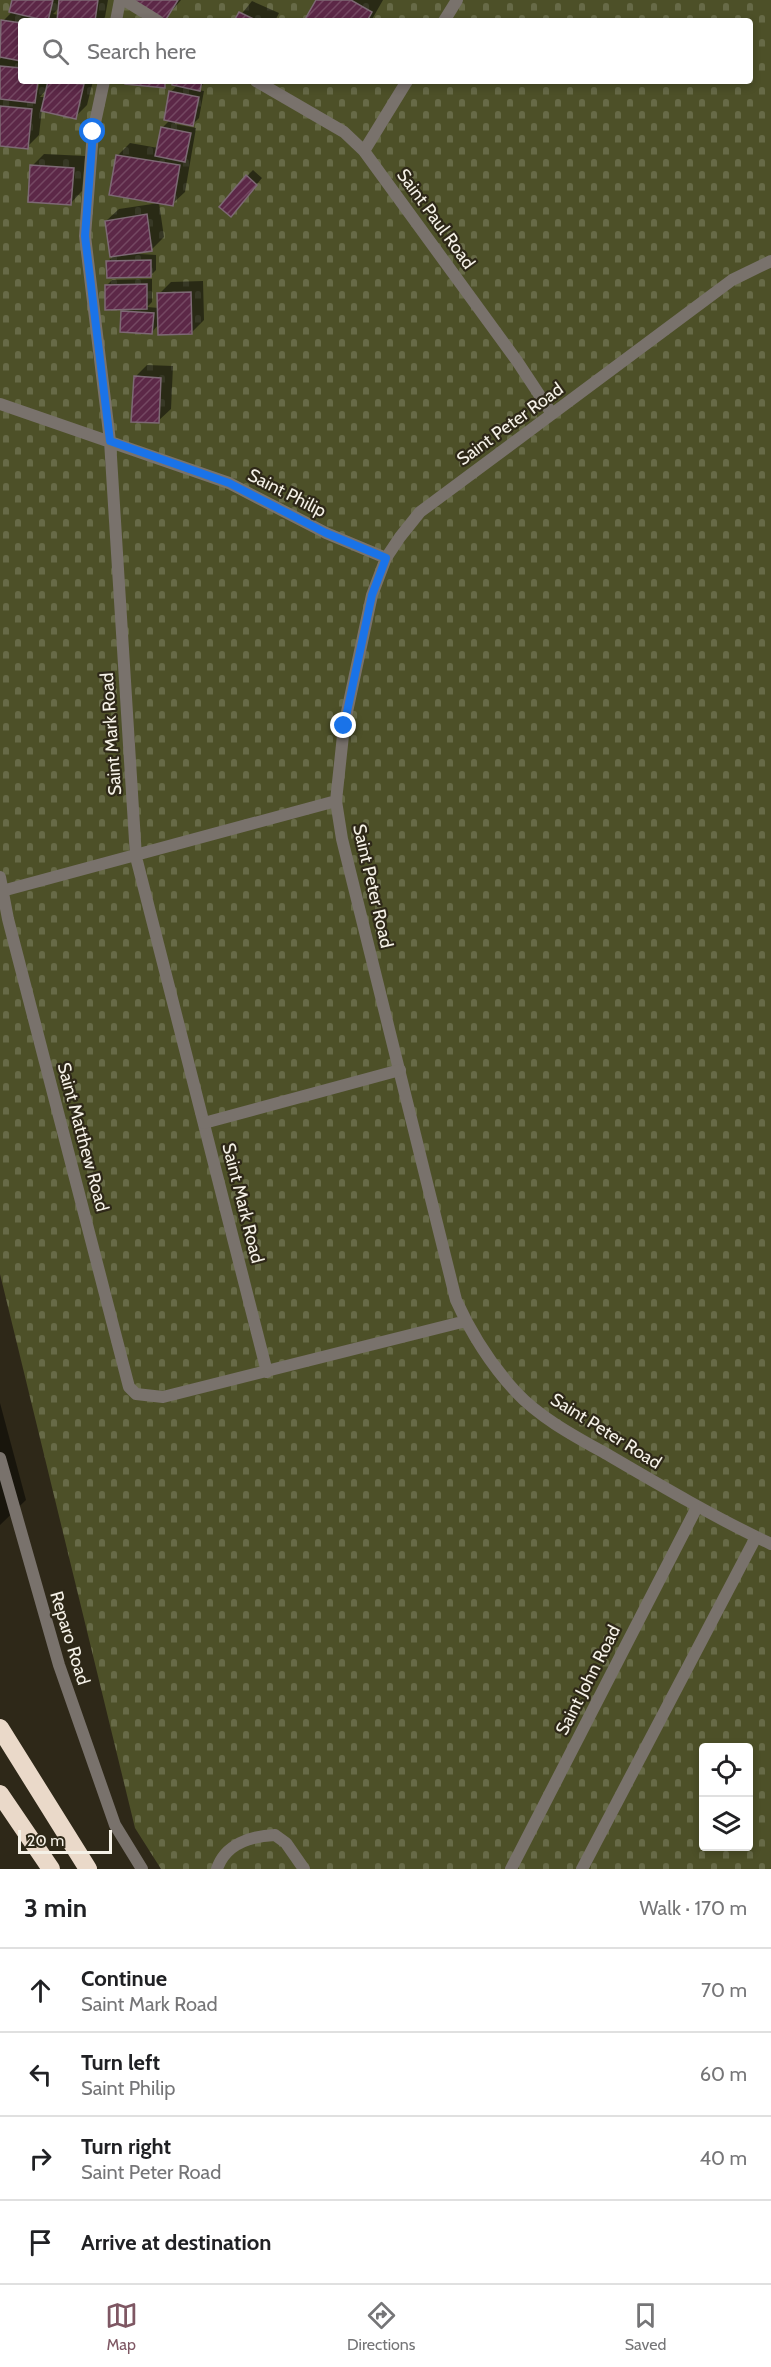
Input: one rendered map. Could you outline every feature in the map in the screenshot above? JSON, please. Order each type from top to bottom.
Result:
[{"type":"highway","points":[[0,1728],[88,1869]]},
{"type":"highway","points":[[0,1794],[51,1869]]},
{"type":"street","points":[[117,18],[122,0],[153,18]]},
{"type":"street","points":[[446,18],[457,0]]},
{"type":"street","name":"Saint Mark Road","points":[[103,84],[93,132],[85,236],[110,441],[136,857],[267,1372]]},
{"type":"street","name":"Saint Paul Road","points":[[261,84],[344,132],[364,151],[517,360],[552,414]]},
{"type":"street","points":[[364,151],[405,84]]},
{"type":"street","name":"Saint Peter Road","points":[[771,261],[732,280],[420,512],[386,558],[372,595],[344,726],[336,801],[342,839],[456,1300],[466,1321],[486,1355],[517,1393],[562,1428],[697,1507],[771,1544]]},
{"type":"street","name":"Saint Philip","points":[[0,404],[229,483],[326,533],[386,558]]},
{"type":"street","points":[[2,891],[136,857],[336,801]]},
{"type":"street","name":"Saint Matthew Road","points":[[0,877],[129,1387],[135,1394],[144,1397],[163,1397],[267,1372]]},
{"type":"street","points":[[204,1123],[400,1070]]},
{"type":"street","points":[[267,1372],[466,1321]]},
{"type":"street","name":"Reparo Road","points":[[0,1458],[59,1665],[115,1825],[142,1869]]},
{"type":"street","name":"Saint John Road","points":[[512,1869],[697,1507]]},
{"type":"street","points":[[582,1869],[756,1537]]},
{"type":"street","points":[[217,1869],[220,1859],[245,1839],[275,1835],[286,1843],[304,1869]]},
{"type":"green space","points":[[0,0],[771,0],[771,1869],[161,1869],[135,1828],[0,1274]]},
{"type":"building","points":[[12,0],[53,0],[49,18],[35,18],[9,12]]},
{"type":"building","points":[[59,0],[98,0],[95,18],[57,18]]},
{"type":"building","points":[[129,0],[178,0],[167,18],[160,18]]},
{"type":"building","points":[[316,0],[351,0],[372,12],[369,18],[306,18]]},
{"type":"building","points":[[239,12],[252,18],[236,18]]},
{"type":"building","points":[[1,20],[18,23],[18,60],[0,57]]},
{"type":"building","points":[[0,66],[18,68],[18,84],[38,84],[35,103],[0,99]]},
{"type":"building","points":[[47,84],[84,84],[76,119],[41,111]]},
{"type":"building","points":[[125,84],[165,84],[165,88]]},
{"type":"building","points":[[172,84],[201,84],[200,91]]},
{"type":"building","points":[[169,91],[199,97],[193,126],[164,120]]},
{"type":"building","points":[[0,106],[32,109],[28,149],[0,146]]},
{"type":"building","points":[[161,127],[191,133],[185,162],[155,156]]},
{"type":"building","points":[[116,155],[180,165],[173,206],[109,195]]},
{"type":"building","points":[[30,165],[74,168],[71,205],[28,202]]},
{"type":"building","points":[[246,175],[257,185],[231,217],[219,207]]},
{"type":"building","points":[[147,214],[152,251],[110,257],[105,221]]},
{"type":"building","points":[[151,260],[151,277],[107,278],[106,261]]},
{"type":"building","points":[[147,284],[147,309],[105,310],[105,285]]},
{"type":"building","points":[[191,292],[192,334],[158,335],[157,293]]},
{"type":"building","points":[[121,311],[154,313],[152,334],[120,332]]},
{"type":"building","points":[[134,376],[161,378],[159,423],[131,422]]},
{"type":"route","points":[[93,132],[85,236],[110,441],[229,483],[326,533],[386,558],[372,595],[344,726]]}]
